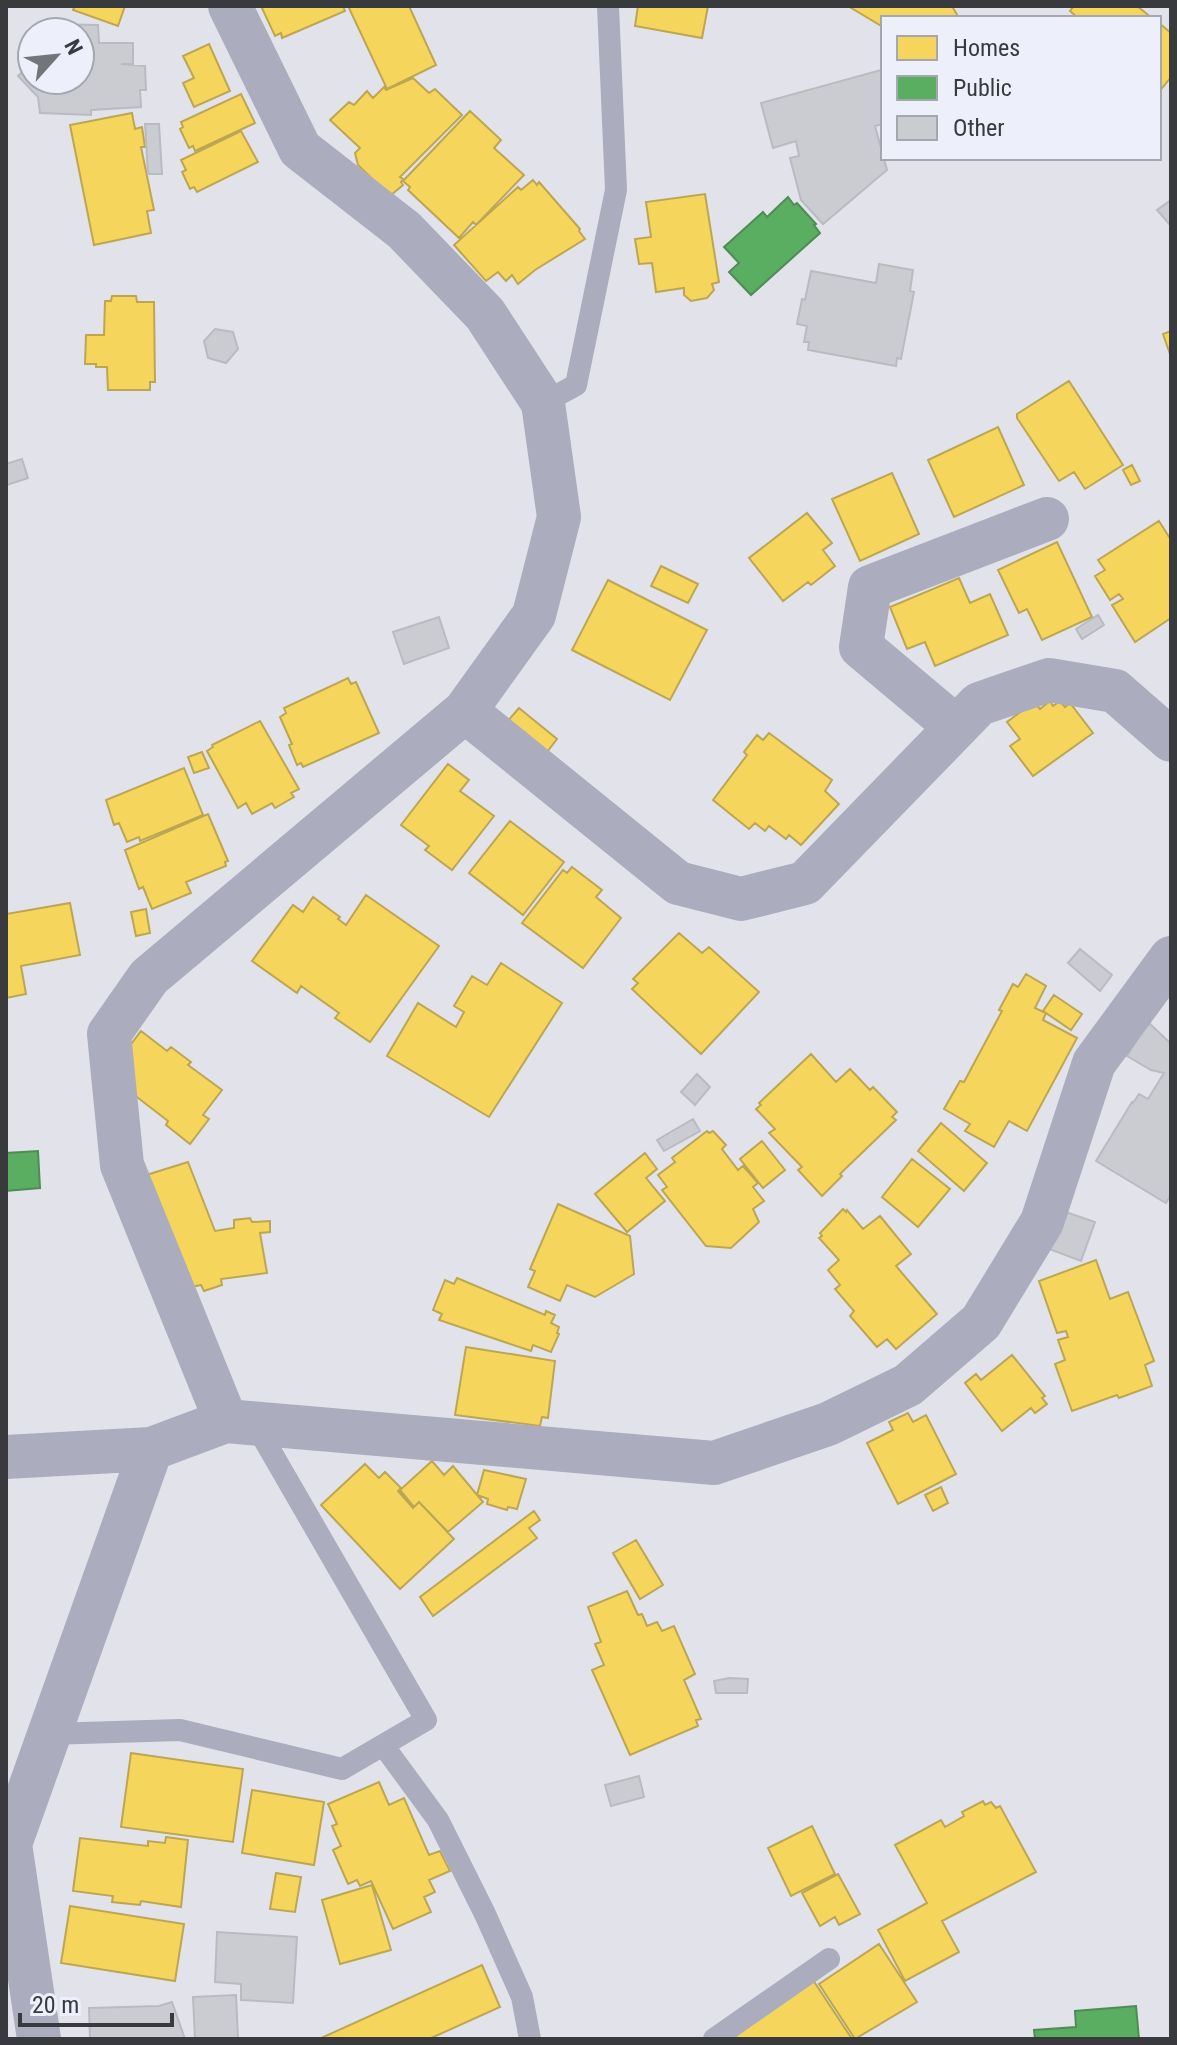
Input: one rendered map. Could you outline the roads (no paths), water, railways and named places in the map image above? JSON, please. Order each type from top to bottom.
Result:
[{"type":"street","points":[[230,6],[300,149],[404,230],[485,314],[543,403],[559,517],[534,615],[465,711],[149,977],[109,1034],[122,1165],[240,1422]]},
{"type":"street","points":[[956,727],[861,647],[870,587],[1047,519]]},
{"type":"street","points":[[465,711],[678,883],[741,899],[805,883],[979,704],[1049,680],[1115,691],[1171,740]]},
{"type":"street","points":[[6,1457],[151,1449],[240,1422],[714,1463],[828,1424],[908,1385],[981,1322],[1042,1222],[1094,1063],[1171,958]]},
{"type":"street","points":[[39,2039],[10,1844],[151,1449]]},
{"type":"lane","points":[[543,403],[576,385],[616,190],[608,6]]},
{"type":"lane","points":[[49,1734],[180,1730],[342,1769],[426,1720],[240,1422]]},
{"type":"lane","points":[[383,1745],[438,1820],[522,1997],[530,2039]]},
{"type":"lane","points":[[714,2039],[829,1959]]}]
